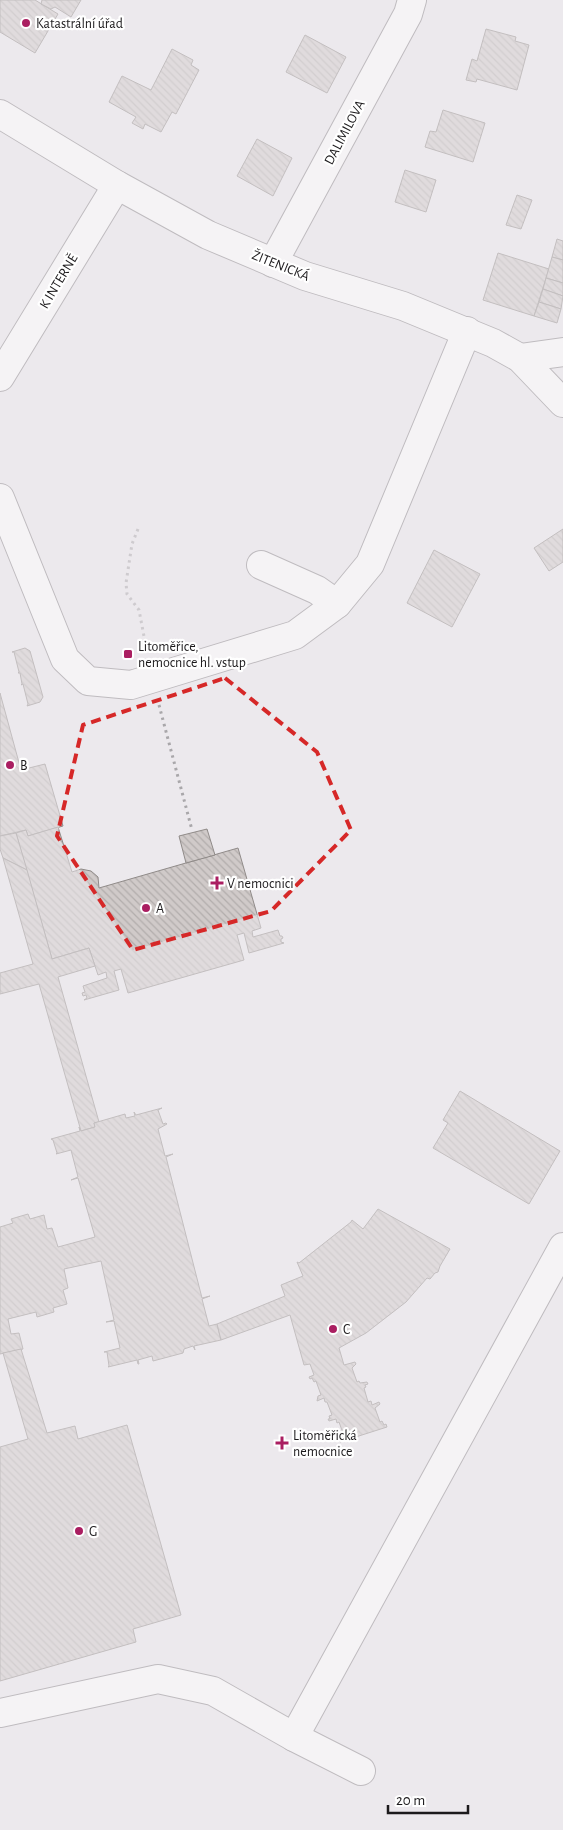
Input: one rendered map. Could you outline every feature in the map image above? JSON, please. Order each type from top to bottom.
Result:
[{"type":"street","name":"DALIMILOVA","points":[[273,263],[408,14],[412,0]]},
{"type":"street","name":"ŽITENICKÁ","points":[[0,114],[117,185],[208,235],[305,276],[403,306],[467,331],[520,358],[563,404]]},
{"type":"street","name":"K INTERNĚ","points":[[0,377],[117,185]]},
{"type":"street","points":[[0,498],[65,659],[88,681],[131,685],[295,635],[337,604],[370,564],[467,331]]},
{"type":"street","points":[[520,358],[563,352]]},
{"type":"street","points":[[261,565],[317,590],[337,604]]},
{"type":"street","points":[[294,1737],[563,1247]]},
{"type":"street","points":[[0,1713],[158,1678],[213,1691],[294,1737],[360,1771]]},
{"type":"highlighted area","points":[[225,678],[317,752],[351,830],[271,911],[133,950],[57,836],[83,725]]},
{"type":"building","name":"Katastrální úřad","points":[[0,0],[35,0],[58,14],[35,53],[0,32]]},
{"type":"building","points":[[42,0],[81,0],[71,17],[55,7],[51,9],[41,4]]},
{"type":"building","points":[[486,29],[516,37],[515,41],[529,45],[517,90],[477,79],[476,82],[466,80],[472,59],[477,61]]},
{"type":"building","points":[[305,35],[346,57],[327,93],[286,72]]},
{"type":"building","points":[[172,49],[193,60],[191,65],[199,70],[176,114],[172,112],[161,132],[145,124],[143,129],[132,123],[136,117],[109,102],[122,76],[151,90]]},
{"type":"building","points":[[443,110],[485,123],[473,162],[425,147],[430,131],[436,132]]},
{"type":"building","points":[[257,139],[292,158],[273,196],[237,176]]},
{"type":"building","points":[[405,170],[436,180],[426,212],[395,202]]},
{"type":"building","points":[[517,195],[532,200],[521,229],[506,225]]},
{"type":"building","points":[[557,239],[563,241],[563,260],[552,257]]},
{"type":"building","points":[[498,253],[549,269],[534,316],[483,300]]},
{"type":"building","points":[[552,257],[563,260],[563,283],[546,278]]},
{"type":"building","points":[[546,278],[563,283],[563,296],[543,289]]},
{"type":"building","points":[[543,289],[563,296],[561,309],[539,302]]},
{"type":"building","points":[[539,302],[561,309],[557,323],[534,316]]},
{"type":"building","points":[[563,529],[563,562],[549,571],[534,548]]},
{"type":"building","points":[[434,550],[480,574],[452,627],[407,603]]},
{"type":"building","points":[[25,648],[30,651],[43,697],[40,702],[27,706],[23,684],[21,685],[20,673],[18,673],[14,652],[12,652]]},
{"type":"building","name":"B","points":[[0,693],[21,770],[45,764],[63,826],[28,836],[26,830],[0,836]]},
{"type":"building","name":"A","points":[[58,827],[72,872],[81,869],[91,871],[98,877],[99,888],[238,848],[261,928],[252,931],[253,937],[278,930],[283,938],[281,942],[284,943],[249,953],[244,933],[237,935],[244,960],[128,993],[121,969],[114,971],[119,990],[84,1000],[87,998],[82,993],[85,992],[83,986],[107,978],[106,972],[98,975],[89,948],[52,959],[16,833],[26,830],[28,836]]},
{"type":"building","points":[[207,829],[215,855],[186,863],[179,836]]},
{"type":"building","points":[[16,833],[27,870],[3,858],[0,849],[0,836]]},
{"type":"building","points":[[3,858],[27,870],[52,959],[89,948],[95,966],[58,977],[99,1122],[94,1123],[95,1127],[81,1131],[39,984],[0,994],[0,973],[33,964]]},
{"type":"building","points":[[460,1091],[560,1151],[529,1204],[433,1148],[448,1123],[443,1120]]},
{"type":"building","points":[[162,1108],[158,1110],[163,1124],[167,1124],[158,1129],[165,1156],[173,1154],[166,1157],[202,1298],[210,1296],[202,1299],[209,1326],[217,1324],[221,1340],[194,1346],[195,1350],[193,1346],[184,1349],[183,1353],[153,1361],[152,1356],[138,1360],[139,1364],[137,1360],[108,1367],[107,1352],[104,1352],[120,1348],[114,1321],[106,1322],[114,1320],[101,1261],[64,1269],[68,1288],[63,1290],[67,1304],[53,1308],[54,1312],[37,1317],[36,1312],[8,1319],[11,1334],[19,1333],[23,1349],[0,1354],[0,1227],[13,1223],[11,1219],[28,1214],[30,1219],[44,1215],[47,1229],[52,1228],[58,1247],[95,1237],[78,1178],[71,1180],[78,1177],[71,1150],[56,1154],[53,1140],[51,1139],[80,1131],[79,1127],[81,1131],[95,1127],[94,1123],[125,1114],[126,1118],[135,1116],[134,1112],[136,1115]]},
{"type":"building","name":"C","points":[[378,1209],[450,1249],[438,1272],[430,1279],[427,1278],[406,1302],[366,1333],[339,1348],[344,1365],[355,1362],[356,1364],[352,1368],[357,1382],[367,1382],[368,1384],[364,1388],[368,1402],[371,1401],[372,1405],[379,1402],[380,1404],[375,1408],[380,1422],[382,1421],[387,1427],[340,1442],[341,1436],[344,1436],[339,1422],[337,1423],[336,1419],[329,1421],[329,1416],[332,1415],[324,1398],[317,1401],[318,1396],[321,1395],[316,1381],[314,1382],[309,1377],[314,1375],[310,1364],[304,1365],[290,1315],[221,1340],[217,1324],[285,1296],[281,1285],[303,1276],[297,1262],[299,1263],[352,1220],[363,1229]]},
{"type":"building","name":"G","points":[[21,1349],[47,1433],[75,1426],[78,1439],[127,1425],[181,1615],[133,1629],[136,1642],[0,1681],[0,1447],[28,1439],[3,1353]]},
{"type":"place","name":"Katastrální úřad","points":[[26,23]]},
{"type":"place","name":"Litoměřice, nemocnice hl. vstup","points":[[128,654]]},
{"type":"place","name":"B","points":[[10,765]]},
{"type":"place","name":"V nemocnici","points":[[217,883]]},
{"type":"place","name":"A","points":[[146,908]]},
{"type":"place","name":"C","points":[[333,1329]]},
{"type":"place","name":"Litoměřická nemocnice","points":[[282,1443]]},
{"type":"place","name":"G","points":[[79,1531]]}]
